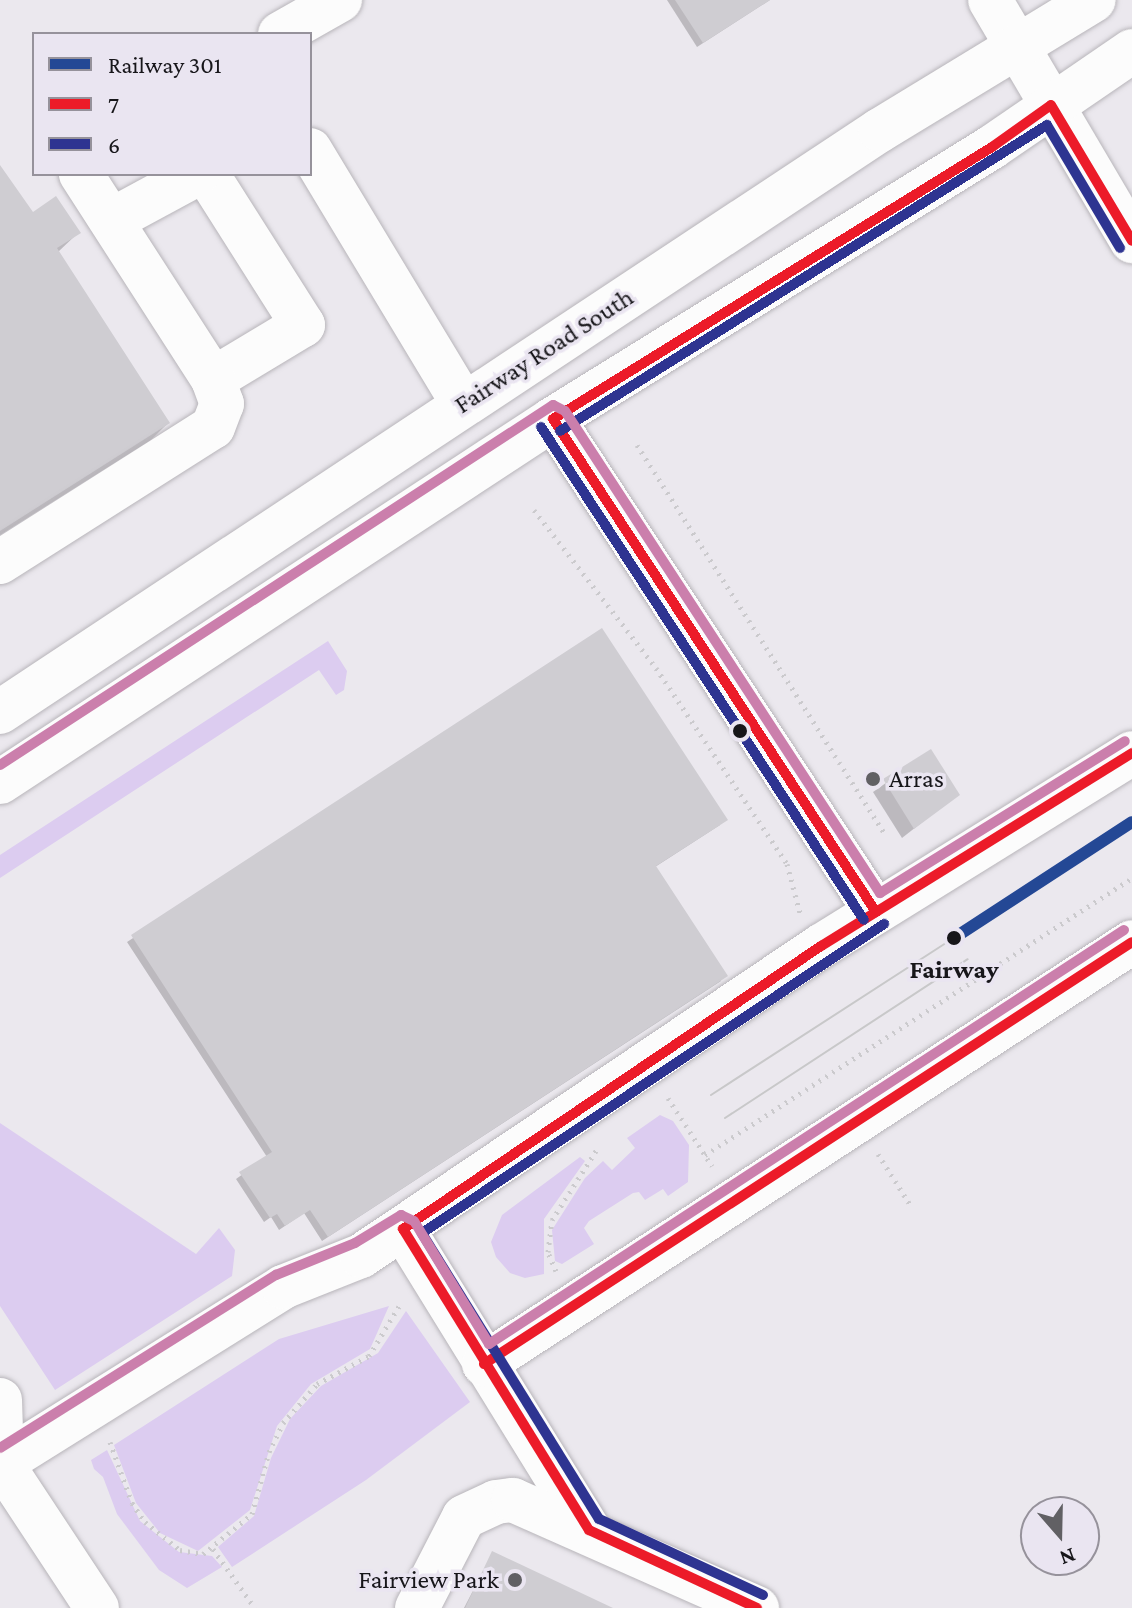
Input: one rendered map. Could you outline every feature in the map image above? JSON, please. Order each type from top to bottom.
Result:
[{"type":"main road","points":[[284,32],[340,0]]},
{"type":"main road","points":[[990,0],[1132,241]]},
{"type":"main road","name":"Fairway Road South","points":[[0,712],[463,404],[1017,44],[1094,0]]},
{"type":"main road","points":[[0,782],[553,419],[992,147],[1132,51]]},
{"type":"main road","points":[[312,153],[463,404]]},
{"type":"main road","points":[[0,562],[213,427],[222,404],[213,379],[82,176]]},
{"type":"main road","points":[[112,220],[193,176]]},
{"type":"main road","points":[[208,176],[303,325],[213,379]]},
{"type":"main road","points":[[553,419],[876,912]]},
{"type":"main road","points":[[1,1463],[283,1287],[361,1256],[876,912],[1132,753]]},
{"type":"main road","points":[[484,1364],[1132,942]]},
{"type":"main road","points":[[403,1229],[589,1530]]},
{"type":"main road","points":[[0,1400],[1,1463],[97,1608]]},
{"type":"main road","points":[[417,1608],[464,1517],[496,1502],[513,1500],[589,1530],[757,1608]]},
{"type":"path","points":[[637,445],[884,833]]},
{"type":"path","points":[[534,510],[644,652],[787,864],[801,915]]},
{"type":"path","points":[[705,1155],[1132,878]]},
{"type":"path","points":[[668,1098],[717,1173]]},
{"type":"path","points":[[559,1274],[548,1252],[552,1220],[600,1142]]},
{"type":"path","points":[[873,1147],[911,1206]]},
{"type":"path","points":[[110,1441],[132,1503],[145,1522],[180,1550],[192,1555],[213,1549],[257,1507],[269,1452],[283,1423],[317,1384],[369,1356],[404,1299]]},
{"type":"path","points":[[213,1549],[255,1608]]},
{"type":"shaded area","points":[[328,641],[347,671],[344,690],[336,695],[319,670],[0,878],[0,855]]},
{"type":"shaded area","points":[[660,1115],[673,1121],[689,1145],[688,1182],[668,1196],[663,1189],[645,1200],[639,1192],[633,1193],[589,1221],[584,1228],[594,1244],[562,1264],[555,1261],[552,1230],[585,1178],[603,1161],[612,1170],[635,1148],[627,1138]]},
{"type":"shaded area","points":[[0,1123],[196,1254],[219,1228],[235,1250],[232,1276],[55,1390],[0,1306]]},
{"type":"shaded area","points":[[580,1157],[585,1161],[544,1219],[544,1274],[525,1278],[510,1273],[496,1257],[491,1242],[502,1215]]},
{"type":"shaded area","points":[[389,1306],[370,1349],[311,1384],[277,1426],[250,1510],[198,1551],[160,1533],[136,1503],[114,1445],[279,1339]]},
{"type":"shaded area","points":[[406,1311],[470,1402],[366,1480],[232,1567],[218,1547],[254,1516],[271,1458],[290,1419],[321,1386],[378,1353]]},
{"type":"shaded area","points":[[107,1450],[140,1521],[179,1552],[212,1556],[222,1567],[187,1588],[159,1570],[117,1514],[103,1477],[94,1469],[91,1460]]},
{"type":"building","points":[[675,0],[770,0],[703,43]]},
{"type":"building","points":[[0,165],[33,212],[56,196],[81,233],[57,248],[170,423],[0,531]]},
{"type":"building","points":[[602,628],[728,820],[656,866],[728,976],[328,1237],[310,1210],[285,1226],[277,1214],[270,1218],[239,1172],[272,1152],[131,935]]},
{"type":"building","points":[[931,749],[960,795],[914,829],[883,779]]},
{"type":"building","name":"Fairview Park","points":[[492,1551],[613,1608],[465,1608]]},
{"type":"tram line","points":[[711,1095],[954,938]]},
{"type":"tram line","points":[[725,1118],[968,959]]},
{"type":"rail line","name":"301","points":[[954,938],[1132,822]]},
{"type":"transit line","name":"7","points":[[876,912],[553,419],[992,147],[1051,105],[1132,241]]},
{"type":"transit line","name":"6","points":[[560,431],[1047,125],[1120,248]]},
{"type":"transit line","points":[[0,765],[553,405],[565,411],[880,893],[1125,741]]},
{"type":"transit line","name":"6","points":[[541,427],[864,920]]},
{"type":"transit line","name":"7","points":[[757,1608],[589,1530],[403,1229],[821,946],[1132,753]]},
{"type":"transit line","name":"6","points":[[763,1595],[599,1519],[422,1233],[884,924]]},
{"type":"transit line","points":[[0,1448],[276,1275],[355,1243],[401,1215],[414,1221],[489,1344],[1124,930]]},
{"type":"transit line","name":"7","points":[[484,1364],[1132,942]]},
{"type":"place","name":"Arras","points":[[873,779]]},
{"type":"place","name":"Fairway","points":[[954,938]]},
{"type":"place","name":"Fairview Park","points":[[515,1580]]}]
